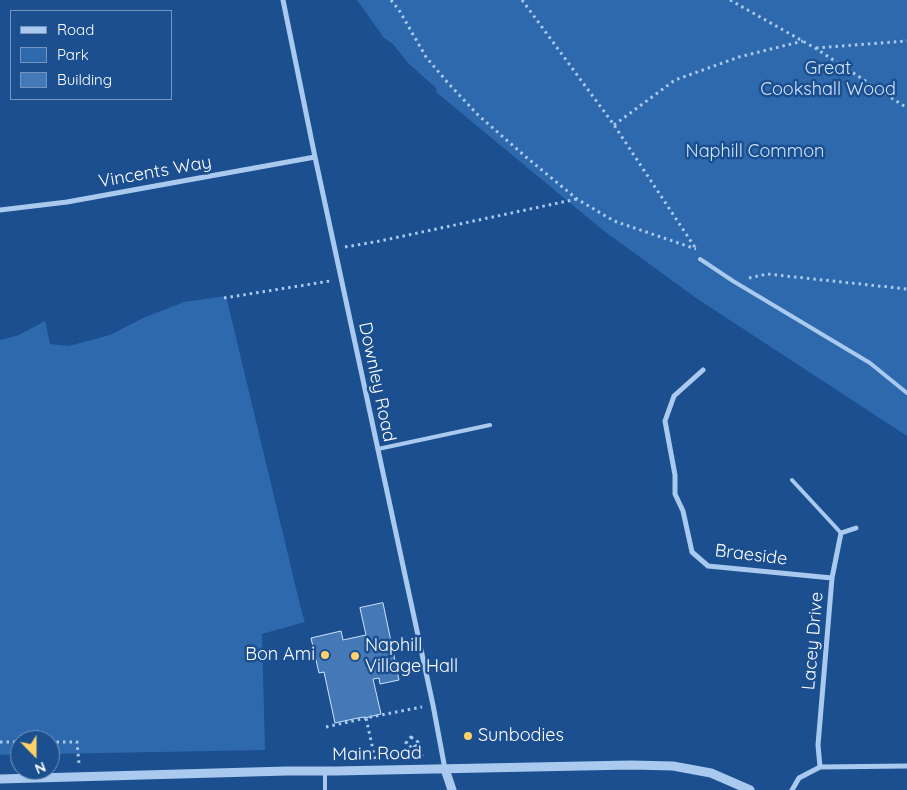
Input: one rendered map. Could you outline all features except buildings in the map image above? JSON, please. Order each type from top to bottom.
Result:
[{"type":"street","name":"Downley Road","points":[[283,0],[445,769]]},
{"type":"street","name":"Vincents Way","points":[[0,210],[67,202],[315,157]]},
{"type":"street","name":"Braeside","points":[[703,370],[674,396],[665,421],[675,475],[675,494],[683,511],[692,552],[708,566],[832,578]]},
{"type":"street","points":[[841,533],[856,528]]},
{"type":"street","name":"Lacey Drive","points":[[820,768],[818,745],[832,578],[841,533]]},
{"type":"street","name":"Main Road","points":[[0,779],[287,771],[631,765],[673,766],[711,773],[750,790]]},
{"type":"street","points":[[792,790],[799,778],[820,768],[907,766]]},
{"type":"street","points":[[445,769],[452,790]]},
{"type":"lane","points":[[700,259],[870,363],[907,393]]},
{"type":"lane","points":[[378,449],[490,425]]},
{"type":"lane","points":[[792,480],[841,533]]},
{"type":"lane","points":[[325,771],[325,790]]},
{"type":"path","points":[[391,0],[399,10],[426,57],[448,84],[526,157],[577,199],[614,221],[696,249]]},
{"type":"path","points":[[522,0],[614,125],[696,249],[700,259]]},
{"type":"path","points":[[730,0],[815,48],[907,108]]},
{"type":"path","points":[[614,125],[674,80],[739,56],[803,41]]},
{"type":"path","points":[[815,48],[907,41]]},
{"type":"path","points":[[334,248],[380,241],[577,199]]},
{"type":"path","points":[[734,281],[767,274],[907,289]]},
{"type":"path","points":[[224,298],[341,279]]},
{"type":"path","points":[[326,727],[433,705]]},
{"type":"path","points":[[366,718],[376,770]]},
{"type":"path","points":[[60,742],[77,742],[80,777]]},
{"type":"green space","name":"Naphill Common","points":[[357,0],[907,0],[907,436],[696,298],[604,231],[436,92],[437,89],[408,63],[392,43],[384,38]]},
{"type":"green space","points":[[226,296],[305,622],[262,634],[265,750],[60,754],[60,730],[10,730],[10,754],[0,755],[0,340],[19,335],[45,321],[50,344],[69,346],[110,335],[143,318],[184,302]]},
{"type":"place","name":"Bon Ami","points":[[325,655]]},
{"type":"place","name":"Naphill Village Hall","points":[[355,656]]},
{"type":"place","name":"Sunbodies","points":[[468,736]]},
{"type":"park label","name":"Great Cookshall Wood","points":[[828,79]]}]
